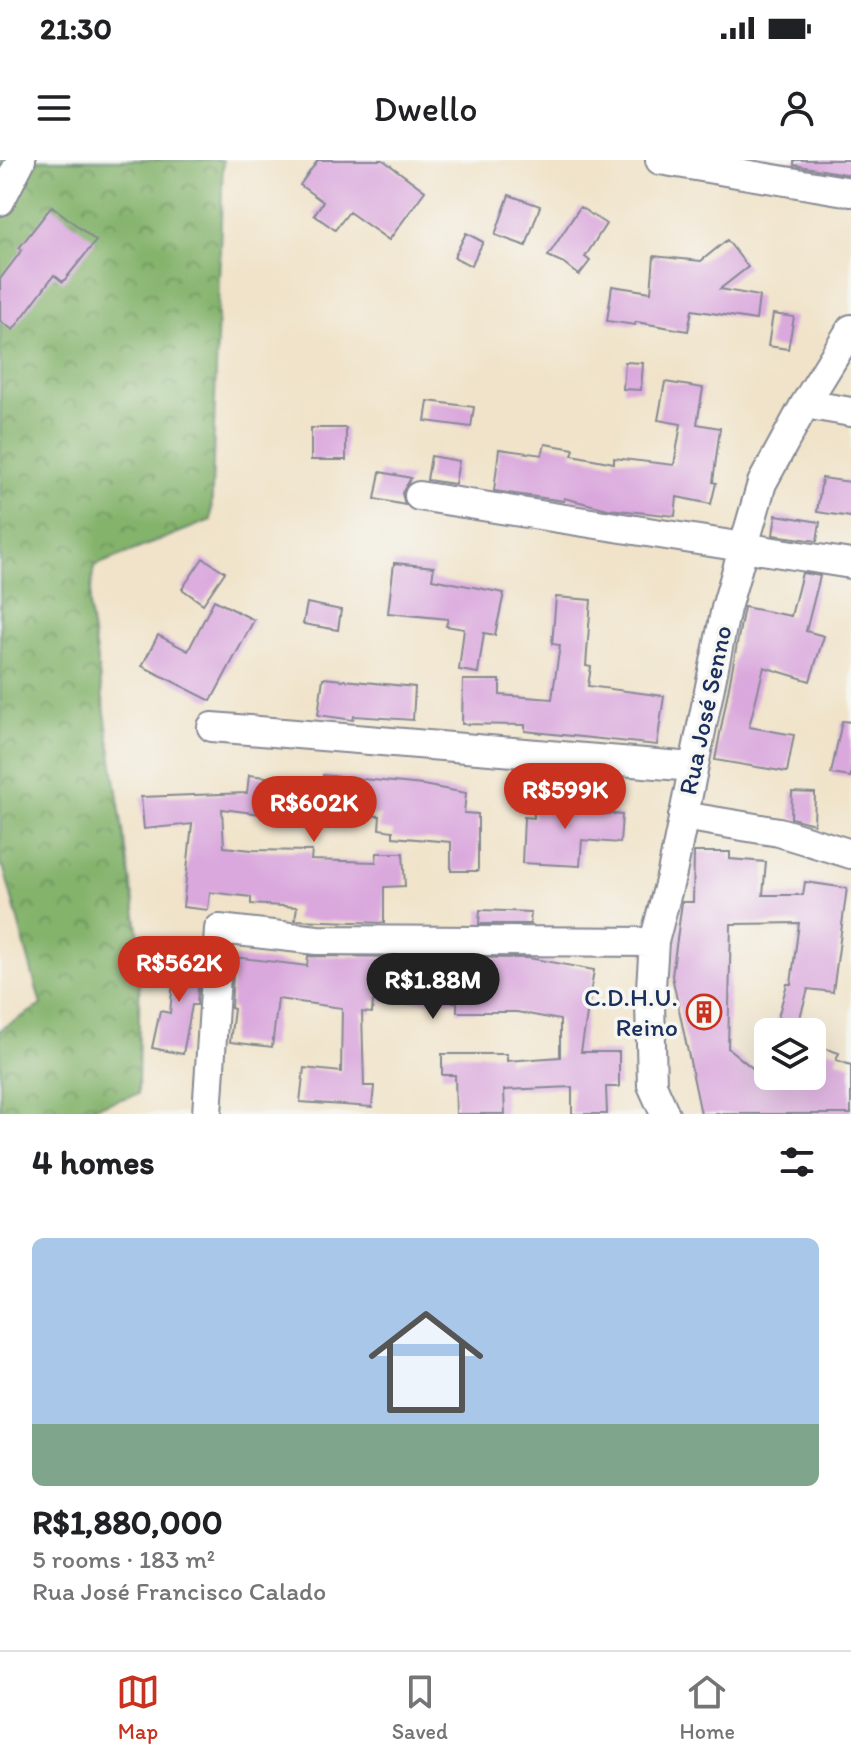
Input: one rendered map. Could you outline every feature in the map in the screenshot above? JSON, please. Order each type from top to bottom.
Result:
[{"type":"street","points":[[0,201],[21,160]]},
{"type":"street","points":[[660,160],[851,192]]},
{"type":"street","name":"Rua José Senno","points":[[665,1114],[652,1085],[650,1002],[654,942],[672,873],[726,608],[762,483],[851,329]]},
{"type":"street","points":[[805,404],[851,412]]},
{"type":"street","points":[[419,496],[851,564]]},
{"type":"street","points":[[212,727],[693,767]]},
{"type":"street","points":[[683,816],[779,832],[851,854]]},
{"type":"street","points":[[207,1114],[219,929],[317,940],[654,942]]},
{"type":"green space","points":[[0,160],[223,160],[211,520],[94,566],[89,608],[140,942],[138,1094],[91,1108],[90,1114],[0,1114],[0,1030],[41,1005],[4,869],[0,866]]},
{"type":"building","points":[[318,160],[383,160],[425,191],[389,240],[349,212],[335,230],[314,215],[323,202],[300,185]]},
{"type":"building","points":[[794,160],[851,160],[851,175],[794,165]]},
{"type":"building","points":[[509,195],[540,206],[526,246],[495,235]]},
{"type":"building","points":[[52,206],[96,241],[63,282],[54,275],[13,330],[0,321],[0,279],[22,250],[19,248]]},
{"type":"building","points":[[580,207],[606,224],[585,257],[590,261],[579,275],[548,256]]},
{"type":"building","points":[[466,233],[483,242],[471,266],[454,257]]},
{"type":"building","points":[[727,240],[748,267],[720,289],[759,296],[756,320],[692,310],[688,331],[636,322],[635,325],[607,321],[612,286],[651,292],[654,256],[701,261]]},
{"type":"building","points":[[773,314],[794,317],[788,349],[768,346]]},
{"type":"building","points":[[625,362],[643,363],[641,390],[623,389]]},
{"type":"building","points":[[665,382],[703,388],[697,424],[720,428],[713,482],[716,483],[711,504],[677,497],[675,516],[608,509],[564,498],[564,501],[494,491],[499,449],[542,455],[545,444],[574,449],[572,455],[614,463],[614,458],[674,465],[681,424],[658,420]]},
{"type":"building","points":[[428,401],[474,407],[471,427],[425,421]]},
{"type":"building","points":[[311,428],[346,428],[346,460],[311,460]]},
{"type":"building","points":[[431,456],[459,461],[455,484],[427,480]]},
{"type":"building","points":[[380,472],[411,478],[402,493],[405,505],[375,499]]},
{"type":"building","points":[[822,478],[851,482],[851,517],[817,512]]},
{"type":"building","points":[[776,515],[820,522],[817,541],[773,535]]},
{"type":"building","points":[[203,558],[225,572],[203,604],[182,589]]},
{"type":"building","points":[[394,563],[434,567],[432,579],[504,593],[495,635],[484,633],[478,673],[459,670],[464,629],[446,626],[448,619],[388,613]]},
{"type":"building","points":[[802,573],[820,576],[806,631],[824,636],[810,681],[764,667],[749,727],[794,735],[787,772],[715,760],[744,607],[791,616]]},
{"type":"building","points":[[556,597],[591,600],[586,666],[591,667],[588,686],[664,696],[657,745],[525,731],[525,725],[462,724],[463,680],[500,680],[500,695],[552,699],[560,645],[552,644]]},
{"type":"building","points":[[214,600],[254,620],[211,701],[142,666],[158,635],[188,651]]},
{"type":"building","points":[[307,603],[341,610],[338,630],[303,624]]},
{"type":"building","points":[[323,678],[415,687],[413,720],[354,716],[353,720],[318,715]]},
{"type":"building","points":[[842,721],[851,722],[851,777],[831,774]]},
{"type":"building","points":[[249,775],[274,778],[272,788],[322,790],[323,775],[423,785],[466,793],[464,813],[478,814],[478,871],[451,871],[451,842],[393,837],[393,831],[379,829],[380,816],[318,812],[317,821],[222,809],[224,847],[312,851],[311,860],[376,862],[377,853],[403,853],[405,886],[384,887],[384,923],[295,920],[297,907],[251,904],[251,897],[210,892],[208,910],[183,907],[192,824],[144,829],[141,797],[247,793]]},
{"type":"building","points":[[792,792],[815,793],[814,824],[791,818]]},
{"type":"building","points":[[578,797],[578,811],[622,815],[620,843],[582,840],[580,866],[522,863],[524,817],[534,818],[533,798]]},
{"type":"building","points":[[694,852],[730,852],[730,859],[766,862],[763,895],[803,895],[805,882],[847,888],[833,992],[808,989],[800,1018],[778,1018],[787,984],[791,984],[799,923],[731,924],[728,1048],[754,1069],[754,1090],[826,1090],[826,1049],[839,1053],[836,1060],[851,1065],[851,1114],[701,1114],[672,976],[682,902],[693,902]]},
{"type":"building","points":[[480,910],[531,912],[530,924],[479,924]]},
{"type":"building","points":[[176,949],[200,952],[197,1005],[192,1005],[183,1054],[152,1048],[160,1011],[170,1013]]},
{"type":"building","points":[[308,956],[529,958],[594,970],[581,1052],[619,1052],[619,1087],[606,1087],[607,1114],[572,1114],[572,1087],[504,1090],[505,1114],[456,1114],[455,1075],[442,1075],[442,1054],[507,1054],[507,1061],[560,1057],[560,1020],[517,1012],[457,1012],[457,1002],[373,1001],[372,1013],[362,1012],[364,1086],[374,1086],[372,1107],[300,1102],[304,1068],[341,1072],[342,1008],[278,999],[272,1047],[230,1042],[234,1009],[231,1008],[234,957],[307,966]]},
{"type":"place","name":"C.D.H.U. Reino","points":[[704,1012]]}]
